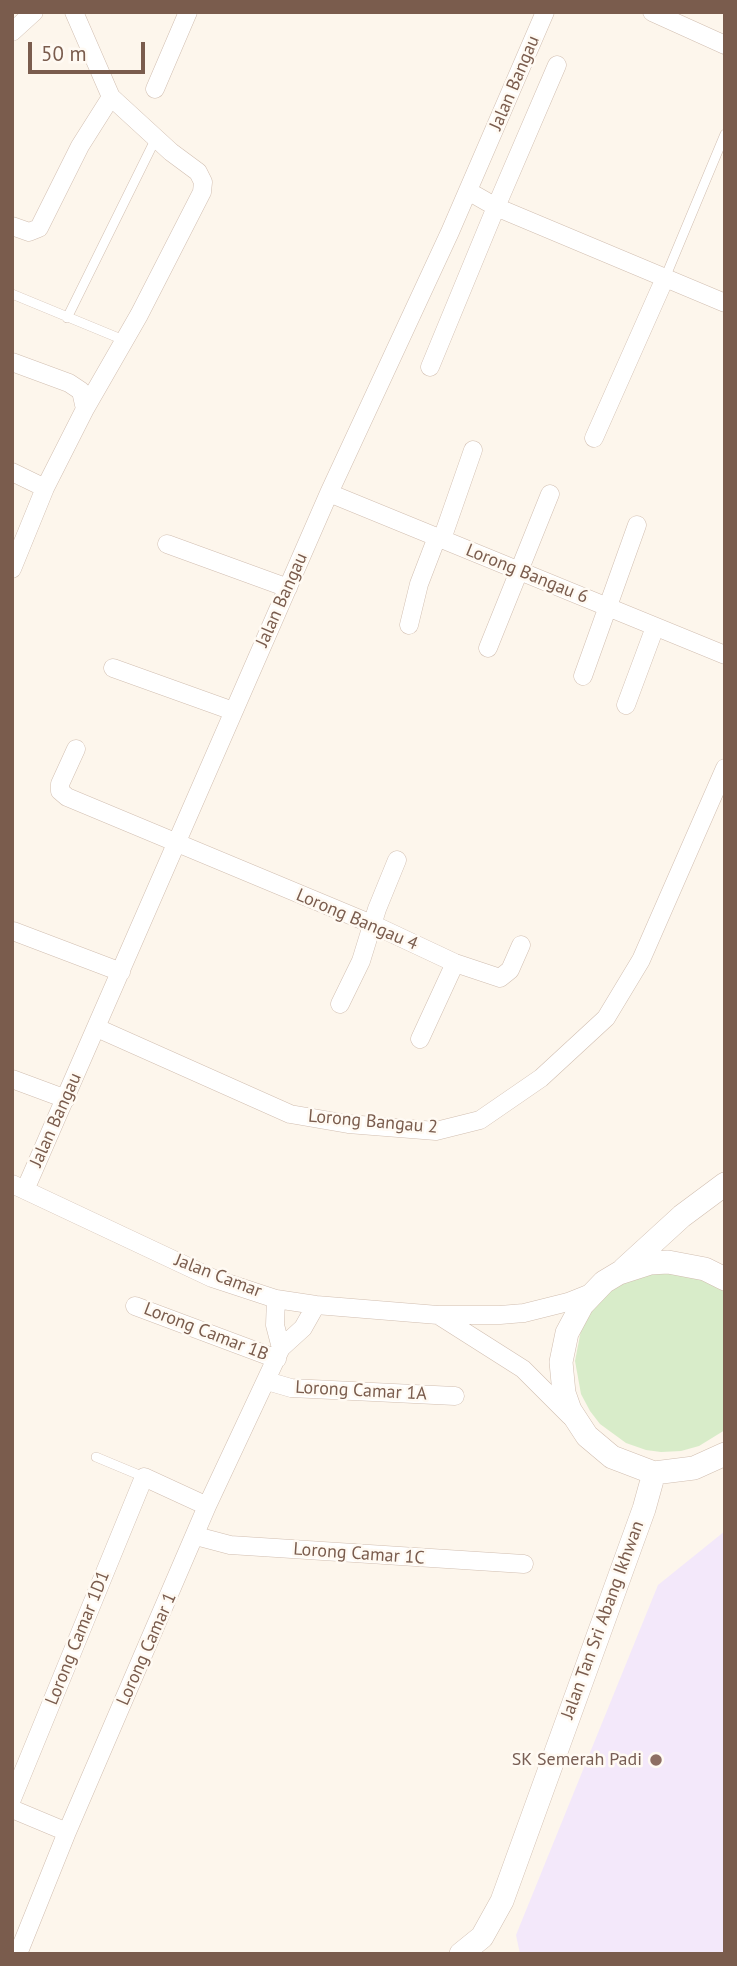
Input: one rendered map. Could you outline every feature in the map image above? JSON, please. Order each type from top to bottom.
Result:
[{"type":"street","points":[[12,32],[34,12]]},
{"type":"street","points":[[12,569],[45,488],[85,409],[126,341],[201,192],[203,182],[198,172],[111,97],[74,12]]},
{"type":"street","points":[[155,89],[188,12]]},
{"type":"street","name":"Jalan Bangau","points":[[18,1187],[66,1099],[329,493],[468,191],[545,12]]},
{"type":"street","points":[[652,12],[725,45]]},
{"type":"street","points":[[430,367],[558,65]]},
{"type":"street","points":[[12,226],[29,232],[39,228],[80,146],[111,97]]},
{"type":"street","points":[[468,191],[496,207],[725,303]]},
{"type":"street","points":[[594,438],[665,278]]},
{"type":"street","points":[[12,362],[69,383],[81,391],[85,409]]},
{"type":"street","points":[[409,625],[419,584],[473,450]]},
{"type":"street","points":[[12,472],[45,488]]},
{"type":"street","name":"Lorong Bangau 6","points":[[329,493],[725,655]]},
{"type":"street","points":[[488,648],[550,494]]},
{"type":"street","points":[[583,676],[637,524]]},
{"type":"street","points":[[167,544],[288,588]]},
{"type":"street","points":[[626,705],[655,627]]},
{"type":"street","points":[[113,668],[233,711]]},
{"type":"street","name":"Lorong Bangau 4","points":[[76,749],[60,784],[60,791],[67,797],[374,925],[456,963],[500,978],[510,970],[521,945]]},
{"type":"street","name":"Lorong Bangau 2","points":[[96,1028],[290,1114],[348,1124],[436,1131],[480,1119],[541,1078],[606,1017],[640,960],[725,768]]},
{"type":"street","points":[[340,1004],[362,961],[377,909],[397,860]]},
{"type":"street","points":[[13,931],[121,972]]},
{"type":"street","points":[[420,1039],[456,963]]},
{"type":"street","points":[[12,1079],[66,1099]]},
{"type":"street","points":[[725,1184],[682,1216],[620,1273],[593,1292],[573,1318],[561,1362],[564,1393],[577,1423],[597,1446],[612,1457],[654,1473],[694,1468],[725,1454]]},
{"type":"street","name":"Jalan Camar","points":[[18,1187],[212,1278],[276,1299],[438,1315],[524,1313],[568,1303],[593,1292]]},
{"type":"street","points":[[620,1273],[650,1263],[668,1262],[705,1269],[725,1279]]},
{"type":"street","points":[[276,1299],[275,1325],[279,1353]]},
{"type":"street","name":"Lorong Camar 1","points":[[18,1954],[67,1832],[207,1506],[279,1353],[303,1328],[316,1305]]},
{"type":"street","name":"Lorong Camar 1B","points":[[135,1306],[279,1353]]},
{"type":"street","name":"Jalan Camar","points":[[438,1315],[523,1369],[577,1423]]},
{"type":"street","name":"Lorong Camar 1A","points":[[267,1381],[291,1388],[455,1396]]},
{"type":"street","name":"Jalan Tan Sri Abang Ikhwan","points":[[461,1954],[482,1937],[502,1901],[644,1509],[654,1473]]},
{"type":"street","points":[[144,1477],[207,1506]]},
{"type":"street","name":"Lorong Camar 1D1","points":[[12,1799],[144,1477]]},
{"type":"street","name":"Lorong Camar 1C","points":[[196,1536],[230,1545],[524,1564]]},
{"type":"street","points":[[12,1809],[67,1832]]},
{"type":"lane","points":[[665,278],[725,134]]},
{"type":"lane","points":[[67,318],[156,138]]},
{"type":"lane","points":[[12,294],[126,341]]},
{"type":"lane","points":[[96,1457],[144,1477]]},
{"type":"shaded area","name":"SK Semerah Padi","points":[[725,1531],[725,1954],[520,1954],[516,1935],[658,1585]]},
{"type":"green space","points":[[676,1271],[710,1282],[725,1292],[725,1430],[699,1446],[681,1451],[661,1452],[626,1443],[600,1424],[581,1394],[575,1361],[581,1330],[589,1313],[605,1294],[637,1275]]},
{"type":"place","name":"SK Semerah Padi","points":[[656,1760]]}]
